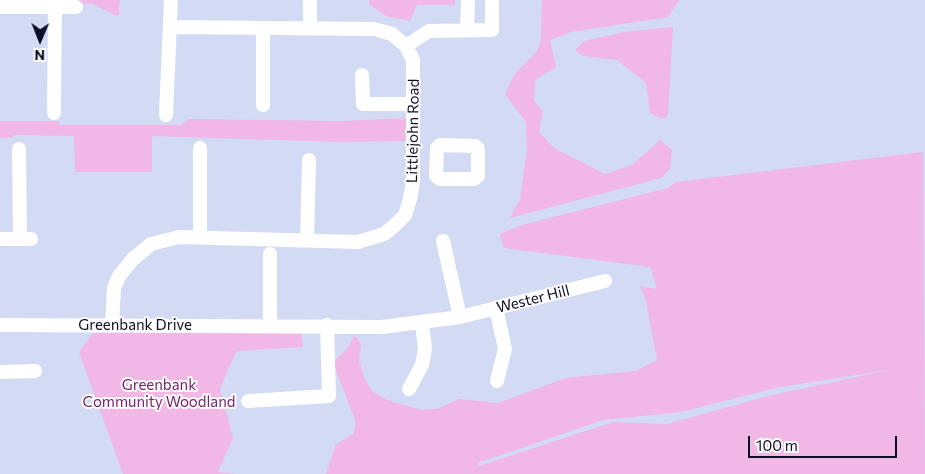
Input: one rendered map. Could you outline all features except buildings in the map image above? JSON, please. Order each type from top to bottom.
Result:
[{"type":"street","points":[[166,115],[171,0]]},
{"type":"street","points":[[310,0],[310,28]]},
{"type":"street","points":[[467,30],[468,0]]},
{"type":"street","points":[[171,27],[385,30],[406,46],[428,31],[492,30],[492,0]]},
{"type":"street","points":[[0,7],[40,3],[76,7]]},
{"type":"street","points":[[54,6],[54,113]]},
{"type":"street","points":[[262,105],[263,28]]},
{"type":"street","name":"Littlejohn Road","points":[[112,326],[114,288],[118,276],[133,259],[152,244],[163,239],[200,237],[350,242],[384,234],[404,215],[410,199],[413,164],[413,60],[406,46]]},
{"type":"street","points":[[362,75],[363,104],[413,104]]},
{"type":"street","points":[[200,148],[200,237]]},
{"type":"street","points":[[0,239],[26,239],[19,149]]},
{"type":"street","points":[[307,240],[309,160]]},
{"type":"street","points":[[413,164],[437,164]]},
{"type":"street","points":[[443,241],[460,317]]},
{"type":"street","points":[[270,254],[270,325]]},
{"type":"street","name":"Wester Hill","points":[[422,323],[460,317],[605,281]]},
{"type":"street","points":[[496,308],[505,349],[497,381]]},
{"type":"street","points":[[409,389],[422,365],[425,349],[422,323]]},
{"type":"street","name":"Greenbank Drive","points":[[0,325],[382,327],[422,323]]},
{"type":"street","points":[[248,401],[329,396],[327,326]]},
{"type":"street","points":[[0,372],[35,371]]},
{"type":"green space","points":[[78,0],[120,0],[119,11],[121,13],[117,16],[93,4],[79,3]]},
{"type":"green space","points":[[369,0],[455,0],[455,5],[417,5],[410,21],[386,16],[369,4]]},
{"type":"green space","points":[[542,0],[679,0],[668,17],[571,32],[550,40],[556,67],[535,80],[534,101],[543,111],[539,132],[554,148],[605,174],[632,165],[660,140],[672,150],[670,169],[661,178],[510,218],[520,199],[527,150],[526,122],[505,94],[514,75],[537,51],[541,41]]},
{"type":"green space","points":[[673,27],[668,115],[662,119],[650,113],[646,83],[617,60],[583,56],[575,50],[584,41],[624,32]]},
{"type":"green space","points":[[410,118],[409,141],[342,142],[152,136],[152,172],[75,172],[74,136],[13,135],[13,138],[0,138],[0,121],[59,121],[60,125],[182,125],[189,119],[341,121]]},
{"type":"green space","points":[[923,152],[925,474],[326,474],[336,444],[353,434],[355,428],[355,420],[333,363],[349,346],[354,336],[358,338],[361,345],[359,361],[366,382],[372,391],[387,400],[421,410],[437,409],[459,399],[498,403],[566,378],[636,371],[657,360],[646,301],[640,286],[657,289],[650,267],[504,248],[500,234],[522,225],[668,188],[676,182]],"holes":[[[889,370],[768,396],[667,424],[613,422],[479,466],[478,463],[603,420],[681,412],[780,387]]]},
{"type":"green space","name":"Greenbank Community Woodland","points":[[301,328],[303,347],[237,351],[228,369],[220,390],[233,438],[218,472],[236,474],[123,474],[79,352],[93,333]]}]
